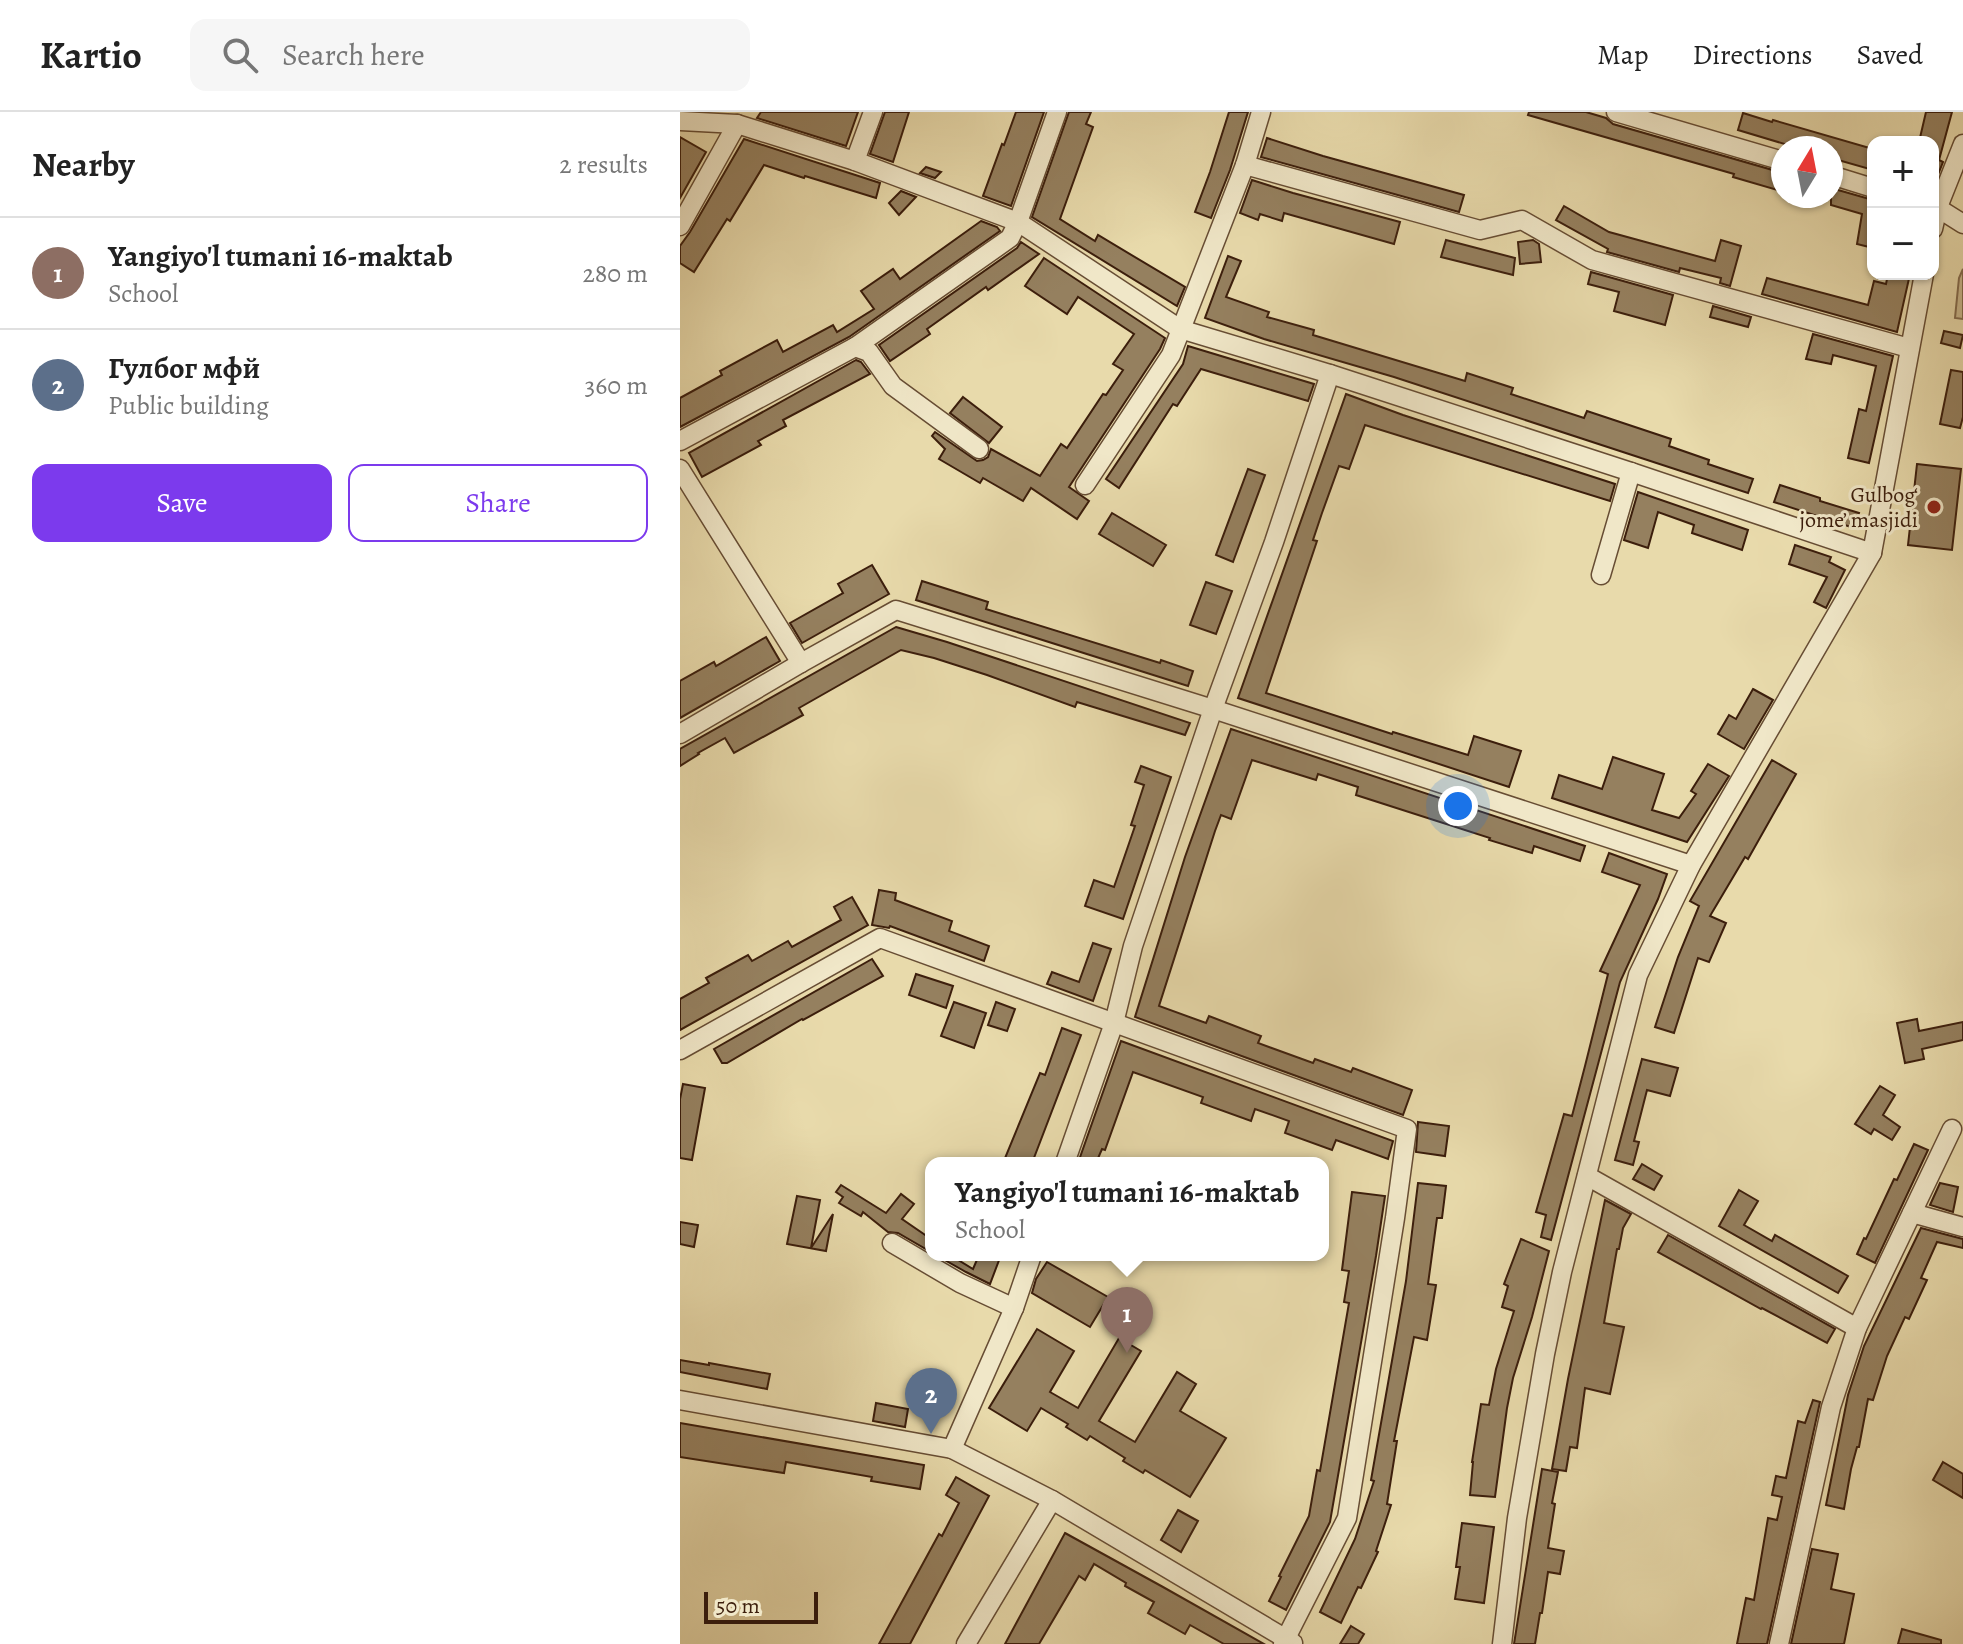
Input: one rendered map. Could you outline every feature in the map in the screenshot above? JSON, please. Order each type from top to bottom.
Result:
[{"type":"street","points":[[855,161],[873,112]]},
{"type":"street","points":[[680,441],[855,347],[1010,238],[1057,112]]},
{"type":"street","points":[[1085,485],[1171,355],[1245,165],[1261,112]]},
{"type":"street","points":[[1616,112],[1771,157]]},
{"type":"street","points":[[680,121],[737,124],[855,161],[1018,222],[1180,329],[1330,374],[1872,553]]},
{"type":"street","points":[[680,226],[737,124]]},
{"type":"street","points":[[1939,197],[1963,144]]},
{"type":"street","points":[[1245,165],[1480,230],[1522,220],[1592,260],[1909,348]]},
{"type":"street","points":[[1843,179],[1867,186]]},
{"type":"street","points":[[1938,208],[1963,224]]},
{"type":"street","points":[[1502,1644],[1517,1518],[1545,1354],[1562,1272],[1638,975],[1691,865],[1872,553],[1923,280]]},
{"type":"street","points":[[855,347],[869,352],[893,386],[979,449]]},
{"type":"street","points":[[1067,1157],[1114,1023],[1133,946],[1330,374]]},
{"type":"street","points":[[680,469],[801,663]]},
{"type":"street","points":[[1601,575],[1631,472]]},
{"type":"street","points":[[680,734],[896,610],[1213,709],[1691,865]]},
{"type":"street","points":[[680,1050],[880,938],[1407,1129],[1347,1518],[1287,1642],[1052,1500],[952,1449],[680,1400]]},
{"type":"street","points":[[1779,1644],[1831,1407],[1857,1328],[1952,1129]]},
{"type":"street","points":[[1587,1176],[1857,1328]]},
{"type":"street","points":[[1912,1213],[1963,1227]]},
{"type":"street","points":[[892,1243],[960,1283],[1014,1308]]},
{"type":"street","points":[[952,1449],[1014,1308],[1030,1261]]},
{"type":"street","points":[[966,1644],[1052,1500]]},
{"type":"shaded area","points":[[1963,269],[1963,319],[1955,318],[1959,278]]},
{"type":"building","points":[[761,112],[858,112],[846,146],[757,118]]},
{"type":"building","points":[[885,112],[909,112],[893,162],[870,154]]},
{"type":"building","points":[[1016,112],[1044,112],[1011,206],[983,196]]},
{"type":"building","points":[[1069,112],[1091,112],[1086,124],[1093,127],[1060,219],[1095,241],[1098,235],[1185,287],[1177,306],[1032,217]]},
{"type":"building","points":[[1229,112],[1248,112],[1211,218],[1195,212]]},
{"type":"building","points":[[1529,112],[1586,112],[1606,118],[1613,124],[1771,170],[1771,188],[1733,177],[1734,174],[1528,115]]},
{"type":"building","points":[[1926,112],[1952,112],[1939,160],[1939,136],[1920,136]]},
{"type":"building","points":[[1743,113],[1828,136],[1771,136],[1771,140],[1738,130]]},
{"type":"building","points":[[680,137],[706,152],[680,198]]},
{"type":"building","points":[[1267,138],[1464,195],[1459,212],[1261,157]]},
{"type":"building","points":[[744,139],[880,183],[876,198],[764,165],[694,272],[680,263],[680,246]]},
{"type":"building","points":[[1843,140],[1867,147],[1867,168],[1843,161]]},
{"type":"building","points":[[926,167],[941,172],[935,178],[920,173]]},
{"type":"building","points":[[1252,180],[1400,222],[1394,244],[1284,213],[1282,221],[1260,214],[1258,220],[1240,213]]},
{"type":"building","points":[[901,191],[916,197],[899,215],[889,203]]},
{"type":"building","points":[[1843,191],[1867,198],[1867,246],[1857,244],[1862,214],[1841,208]]},
{"type":"building","points":[[1564,206],[1609,232],[1715,261],[1721,240],[1741,246],[1730,286],[1720,283],[1721,278],[1680,268],[1679,272],[1607,252],[1608,249],[1556,220]]},
{"type":"building","points":[[981,221],[1000,231],[849,337],[680,427],[680,398],[722,375],[720,371],[777,340],[783,352],[833,325],[837,332],[874,309],[861,291],[893,269],[900,279]]},
{"type":"building","points":[[1446,240],[1515,258],[1513,275],[1441,257]]},
{"type":"building","points":[[1533,240],[1539,244],[1541,262],[1520,264],[1518,242]]},
{"type":"building","points":[[1021,242],[1039,254],[927,329],[930,334],[890,361],[879,345],[1017,248]]},
{"type":"building","points":[[1228,256],[1241,261],[1226,297],[1269,312],[1267,317],[1314,330],[1313,335],[1465,381],[1467,373],[1513,388],[1511,394],[1584,418],[1587,411],[1671,439],[1669,446],[1709,460],[1708,464],[1753,479],[1748,493],[1205,318]]},
{"type":"building","points":[[1044,258],[1165,338],[1069,487],[1089,501],[1077,519],[1031,488],[1023,501],[983,478],[980,483],[939,459],[945,449],[932,436],[935,432],[977,461],[988,457],[991,449],[1040,476],[1061,444],[1067,448],[1123,370],[1113,364],[1134,334],[1078,297],[1067,314],[1025,286]]},
{"type":"building","points":[[1591,272],[1673,295],[1665,325],[1614,311],[1619,292],[1588,284]]},
{"type":"building","points":[[1767,278],[1868,305],[1874,281],[1886,284],[1887,280],[1909,280],[1897,332],[1762,294]]},
{"type":"building","points":[[1713,306],[1751,317],[1748,327],[1710,317]]},
{"type":"building","points":[[1944,331],[1963,335],[1960,348],[1941,343]]},
{"type":"building","points":[[1813,334],[1893,356],[1869,463],[1848,458],[1859,409],[1866,411],[1876,366],[1833,355],[1831,364],[1806,359]]},
{"type":"building","points":[[1188,346],[1314,384],[1308,401],[1201,369],[1177,406],[1173,404],[1119,488],[1106,479],[1183,364]]},
{"type":"building","points":[[856,360],[870,374],[783,420],[786,426],[758,441],[761,445],[702,477],[689,453]]},
{"type":"building","points":[[1951,370],[1963,372],[1963,417],[1960,428],[1940,424]]},
{"type":"building","points":[[1346,394],[1615,484],[1610,501],[1365,425],[1349,469],[1339,466],[1322,513],[1313,540],[1317,541],[1266,693],[1468,755],[1474,736],[1521,751],[1509,787],[1238,698]]},
{"type":"building","points":[[963,397],[1002,427],[989,443],[950,413]]},
{"type":"building","name":"Gulbog‘ jome’ masjidi","points":[[1917,464],[1961,469],[1952,550],[1908,545]]},
{"type":"building","points":[[1248,469],[1265,475],[1233,562],[1216,555]]},
{"type":"building","points":[[1780,485],[1859,513],[1854,528],[1774,502]]},
{"type":"building","points":[[1638,492],[1748,530],[1742,550],[1692,533],[1694,525],[1658,512],[1648,548],[1624,540]]},
{"type":"building","points":[[1112,513],[1166,545],[1153,566],[1099,534]]},
{"type":"building","points":[[1795,545],[1831,557],[1829,562],[1845,570],[1826,608],[1814,602],[1827,577],[1789,564]]},
{"type":"building","points":[[872,565],[889,594],[802,643],[790,623],[843,593],[838,584]]},
{"type":"building","points":[[922,581],[988,602],[986,609],[1193,671],[1188,686],[916,600]]},
{"type":"building","points":[[1206,582],[1232,591],[1216,634],[1190,625]]},
{"type":"building","points":[[896,627],[1190,723],[1185,735],[1077,702],[1075,707],[987,675],[901,650],[799,708],[803,715],[734,753],[725,738],[680,766],[680,749]]},
{"type":"building","points":[[766,637],[780,661],[680,718],[680,681],[714,662],[716,666]]},
{"type":"building","points":[[1753,689],[1773,700],[1744,749],[1718,734],[1729,715],[1736,719]]},
{"type":"building","points":[[1231,729],[1585,846],[1580,861],[1534,846],[1532,853],[1356,795],[1358,787],[1318,774],[1316,780],[1252,760],[1231,819],[1221,815],[1159,1006],[1206,1023],[1209,1016],[1261,1036],[1258,1043],[1313,1063],[1315,1059],[1351,1072],[1353,1068],[1412,1090],[1403,1115],[1135,1017],[1185,857]]},
{"type":"building","points":[[1613,757],[1664,774],[1652,810],[1679,818],[1696,794],[1691,791],[1708,764],[1729,776],[1687,842],[1552,798],[1559,775],[1602,789]]},
{"type":"building","points":[[1772,760],[1796,774],[1748,859],[1745,857],[1710,916],[1726,923],[1709,962],[1698,958],[1674,1033],[1655,1027],[1699,906],[1690,901]]},
{"type":"building","points":[[1141,766],[1171,777],[1123,919],[1085,906],[1094,880],[1114,887],[1135,826],[1131,825],[1144,785],[1135,782]]},
{"type":"building","points":[[1609,853],[1667,874],[1620,982],[1551,1240],[1541,1237],[1546,1215],[1536,1212],[1564,1114],[1572,1116],[1608,974],[1600,971],[1640,885],[1602,872]]},
{"type":"building","points":[[879,890],[896,893],[895,900],[952,921],[949,931],[989,946],[984,961],[890,926],[872,925]]},
{"type":"building","points":[[852,897],[868,925],[680,1030],[680,999],[709,983],[706,978],[748,955],[752,961],[788,941],[792,947],[841,920],[834,907]]},
{"type":"building","points":[[1093,943],[1111,949],[1093,1001],[1047,984],[1052,972],[1079,982]]},
{"type":"building","points":[[872,959],[883,976],[722,1063],[714,1049]]},
{"type":"building","points":[[916,974],[953,986],[946,1008],[909,995]]},
{"type":"building","points":[[954,1002],[986,1013],[974,1048],[941,1036]]},
{"type":"building","points":[[996,1002],[1015,1009],[1007,1031],[988,1025]]},
{"type":"building","points":[[1917,1019],[1919,1031],[1963,1022],[1963,1040],[1922,1049],[1924,1059],[1905,1063],[1897,1023]]},
{"type":"building","points":[[1062,1028],[1081,1035],[1034,1157],[1005,1157],[1040,1073],[1045,1075]]},
{"type":"building","points":[[1121,1041],[1393,1141],[1388,1159],[1336,1140],[1332,1150],[1285,1133],[1289,1121],[1255,1109],[1251,1121],[1201,1103],[1203,1097],[1133,1072],[1105,1150],[1102,1149],[1099,1157],[1080,1157]]},
{"type":"building","points":[[1642,1059],[1678,1068],[1670,1096],[1647,1090],[1634,1141],[1639,1142],[1633,1165],[1615,1160]]},
{"type":"building","points":[[683,1084],[705,1088],[692,1160],[680,1158]]},
{"type":"building","points":[[1880,1086],[1895,1095],[1883,1115],[1900,1127],[1892,1140],[1874,1129],[1871,1134],[1855,1124]]},
{"type":"building","points":[[1418,1122],[1449,1126],[1445,1156],[1416,1152]]},
{"type":"building","points":[[1914,1144],[1928,1150],[1875,1263],[1857,1254]]},
{"type":"building","points":[[1642,1164],[1662,1176],[1654,1190],[1633,1179]]},
{"type":"building","points":[[1418,1183],[1446,1186],[1442,1218],[1437,1218],[1428,1284],[1436,1285],[1427,1340],[1414,1337],[1394,1441],[1397,1441],[1387,1504],[1391,1505],[1378,1552],[1341,1623],[1320,1612],[1355,1539],[1374,1481],[1371,1480],[1406,1281]]},
{"type":"building","points":[[1940,1183],[1958,1187],[1953,1212],[1930,1205]]},
{"type":"building","points":[[841,1185],[886,1213],[901,1194],[914,1204],[902,1219],[925,1235],[925,1249],[898,1233],[888,1232],[863,1212],[861,1216],[839,1203],[843,1197],[836,1192]]},
{"type":"building","points":[[1739,1190],[1758,1201],[1744,1225],[1772,1241],[1775,1235],[1848,1276],[1838,1293],[1719,1226]]},
{"type":"building","points":[[1352,1192],[1385,1196],[1376,1256],[1330,1522],[1286,1610],[1269,1601],[1309,1516],[1317,1470],[1320,1471],[1349,1303],[1344,1302],[1349,1271],[1342,1270]]},
{"type":"building","points":[[797,1196],[820,1200],[811,1248],[833,1214],[826,1251],[787,1244]]},
{"type":"building","points":[[1605,1200],[1631,1214],[1617,1249],[1604,1323],[1624,1327],[1610,1394],[1585,1388],[1577,1448],[1570,1447],[1566,1471],[1552,1469],[1568,1379]]},
{"type":"building","points":[[680,1222],[698,1225],[694,1247],[680,1244]]},
{"type":"building","points":[[1921,1228],[1963,1239],[1963,1248],[1937,1242],[1921,1278],[1927,1280],[1887,1356],[1873,1400],[1868,1399],[1844,1509],[1826,1505],[1848,1395],[1864,1346]]},
{"type":"building","points":[[1668,1235],[1835,1329],[1827,1343],[1658,1252]]},
{"type":"building","points":[[1521,1239],[1549,1251],[1513,1378],[1495,1497],[1470,1495],[1481,1404],[1489,1405],[1496,1369],[1514,1311],[1502,1307],[1508,1286],[1504,1284]]},
{"type":"building","points":[[947,1261],[960,1261],[973,1269],[976,1261],[999,1261],[990,1284]]},
{"type":"building","points":[[1047,1262],[1108,1297],[1090,1327],[1032,1293],[1036,1279]]},
{"type":"building","points":[[1037,1329],[1074,1351],[1050,1392],[1078,1408],[1119,1338],[1141,1351],[1099,1421],[1135,1442],[1177,1372],[1196,1384],[1180,1411],[1226,1438],[1190,1497],[1145,1470],[1143,1473],[1123,1461],[1125,1458],[1090,1436],[1087,1440],[1041,1408],[1027,1431],[989,1408]]},
{"type":"building","points":[[680,1360],[770,1374],[767,1389],[680,1372]]},
{"type":"building","points":[[1813,1400],[1820,1402],[1767,1644],[1737,1644],[1746,1598],[1754,1600],[1768,1518],[1777,1520],[1782,1497],[1772,1495],[1776,1476],[1786,1478],[1798,1421],[1805,1423]]},
{"type":"building","points":[[876,1403],[908,1409],[905,1427],[873,1421]]},
{"type":"building","points":[[680,1423],[924,1465],[920,1489],[786,1462],[784,1473],[680,1457]]},
{"type":"building","points":[[1943,1462],[1963,1474],[1963,1498],[1933,1480]]},
{"type":"building","points":[[1542,1469],[1558,1472],[1548,1548],[1564,1551],[1560,1574],[1548,1572],[1535,1644],[1514,1644]]},
{"type":"building","points":[[956,1477],[989,1496],[910,1644],[879,1644],[959,1503],[946,1495]]},
{"type":"building","points":[[1178,1510],[1198,1521],[1181,1552],[1161,1540]]},
{"type":"building","points":[[1462,1523],[1494,1527],[1484,1603],[1455,1599]]},
{"type":"building","points":[[1065,1533],[1264,1644],[1224,1644],[1190,1625],[1185,1634],[1148,1613],[1154,1602],[1094,1564],[1085,1580],[1079,1576],[1039,1644],[1005,1644]]},
{"type":"building","points":[[1812,1549],[1838,1554],[1831,1589],[1854,1594],[1844,1644],[1791,1644]]},
{"type":"building","points":[[1351,1626],[1364,1634],[1358,1644],[1340,1644]]},
{"type":"building","points":[[1902,1629],[1941,1640],[1941,1644],[1898,1644]]},
{"type":"place","name":"Gulbog‘ jome’ masjidi","points":[[1934,507]]},
{"type":"place","name":"Yangiyo'l tumani 16-maktab","points":[[1127,1353]]},
{"type":"place","name":"Гулбог мфй","points":[[931,1434]]}]
